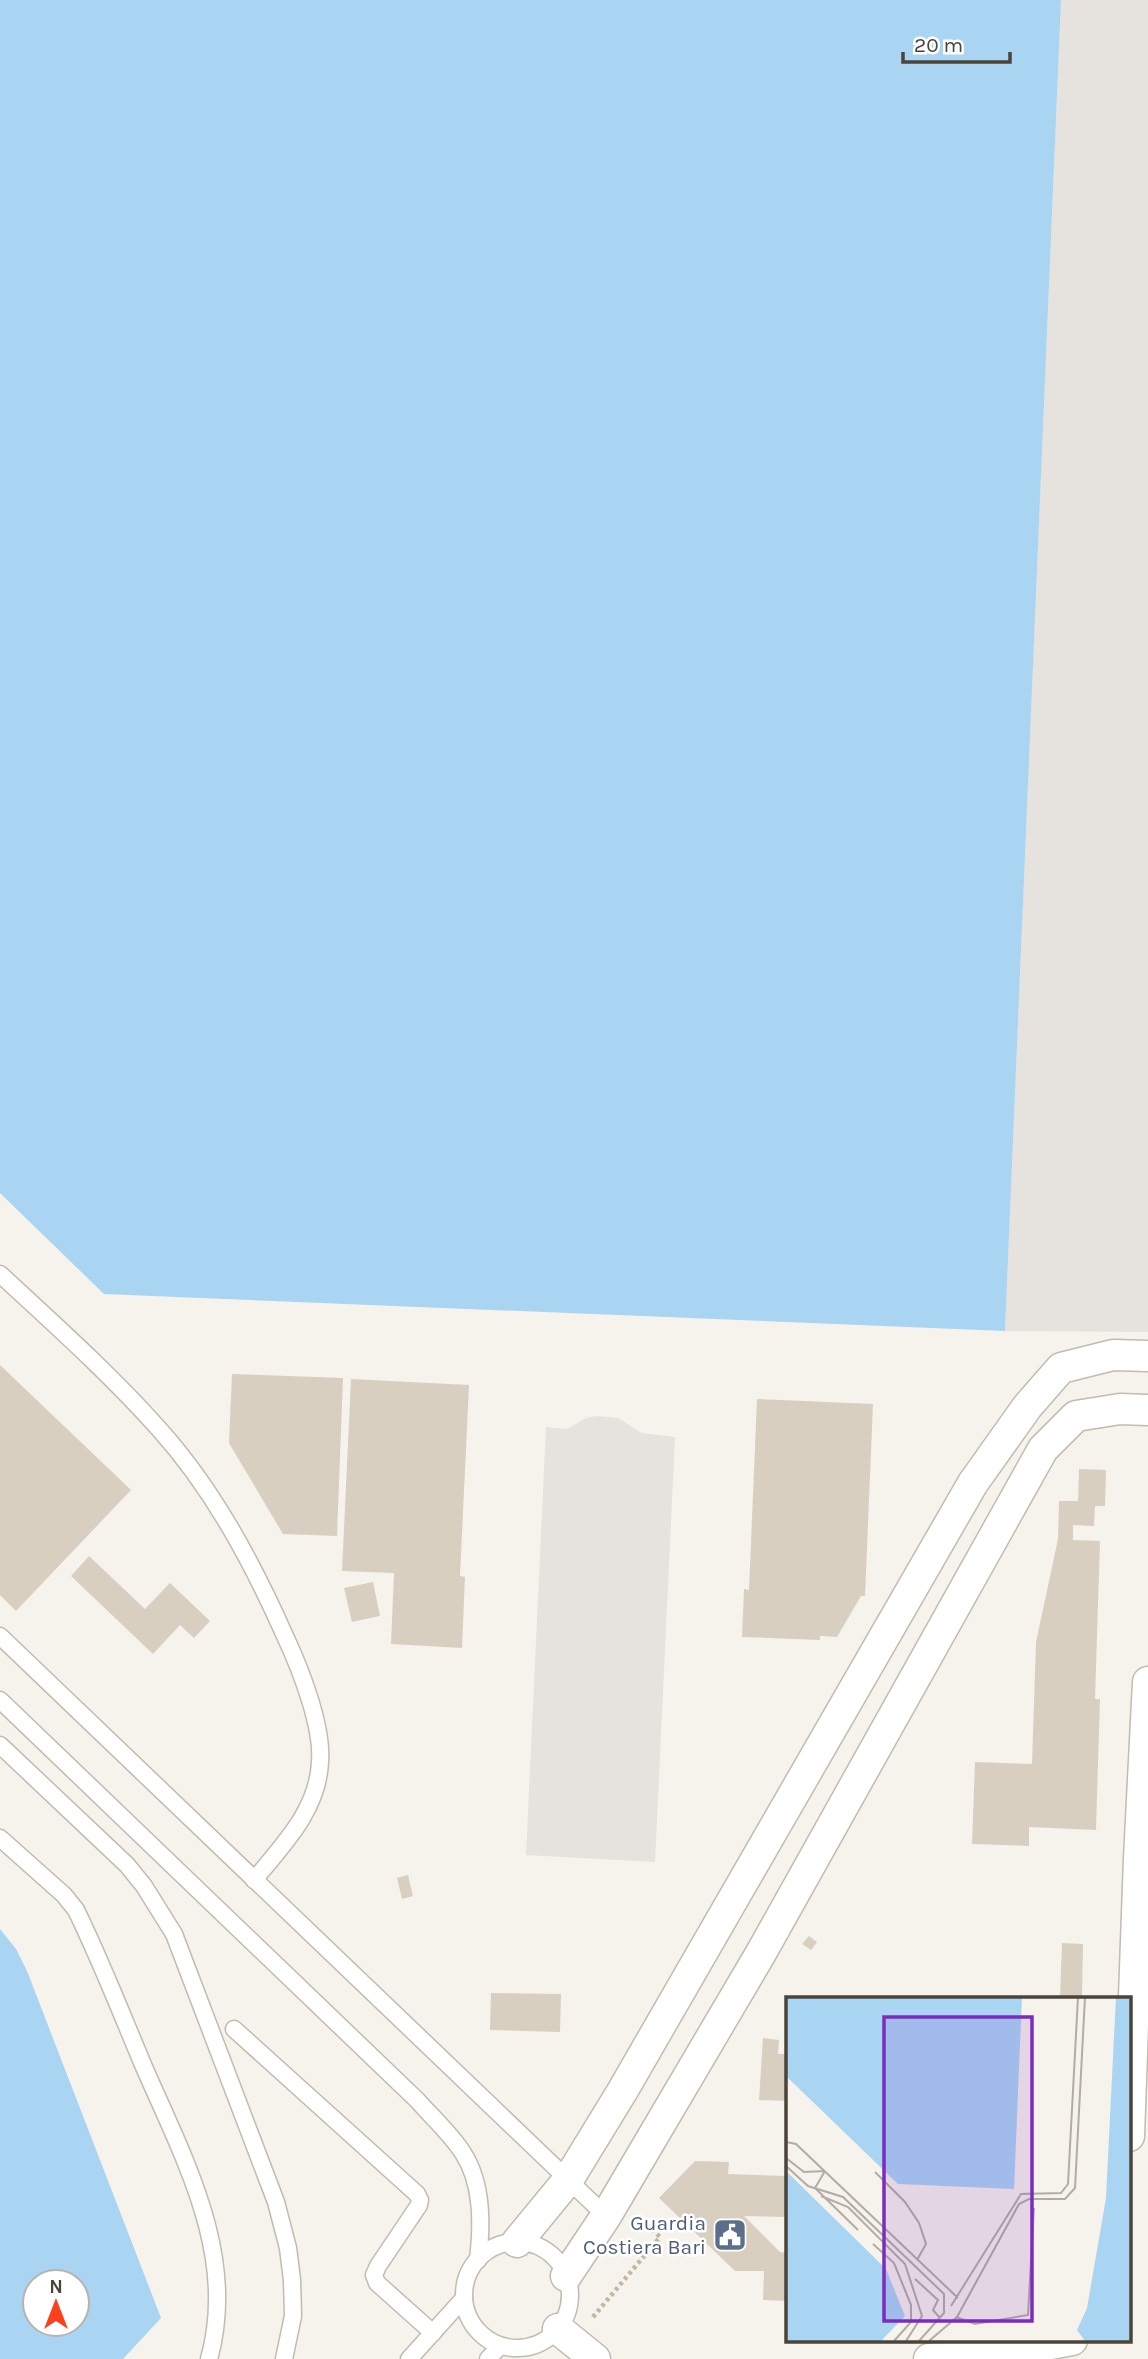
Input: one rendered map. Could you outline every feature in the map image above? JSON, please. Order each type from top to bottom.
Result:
[{"type":"street","points":[[517,2242],[568,2180],[623,2090],[973,1483],[1027,1407],[1061,1368],[1113,1355],[1148,1356]]},
{"type":"street","points":[[566,2276],[606,2216],[761,1953],[1042,1448],[1076,1416],[1120,1409],[1148,1410]]},
{"type":"street","points":[[1130,2108],[1148,1682]]},
{"type":"street","points":[[558,2329],[595,2359]]},
{"type":"street","points":[[929,2359],[1003,2353],[1061,2342]]},
{"type":"lane","points":[[0,1273],[160,1430],[207,1490],[266,1592],[295,1657],[316,1723],[321,1762],[312,1798],[297,1828],[254,1880]]},
{"type":"lane","points":[[0,1636],[606,2216]]},
{"type":"lane","points":[[0,1700],[417,2100],[462,2151],[470,2164],[476,2183],[480,2211],[478,2260]]},
{"type":"lane","points":[[0,1745],[127,1865],[144,1886],[174,1934],[276,2202],[288,2248],[293,2316],[284,2359]]},
{"type":"lane","points":[[0,1838],[64,1895],[76,1910],[194,2182],[210,2235],[217,2271],[215,2338],[209,2359]]},
{"type":"lane","points":[[234,2029],[417,2194],[419,2206],[374,2275],[377,2283],[433,2333]]},
{"type":"lane","points":[[517,2242],[544,2249],[555,2258],[570,2289],[570,2304],[558,2329],[548,2339],[522,2348],[500,2346],[477,2330],[467,2312],[464,2298],[467,2277],[478,2260],[496,2247],[517,2242]]},
{"type":"lane","points":[[409,2359],[464,2298]]},
{"type":"lane","points":[[488,2359],[500,2346]]},
{"type":"shaded area","points":[[1061,0],[1148,0],[1148,1332],[1005,1331]]},
{"type":"shaded area","points":[[586,1418],[618,1418],[642,1433],[675,1437],[655,1862],[526,1855],[546,1427],[567,1429]]},
{"type":"water","points":[[0,0],[1061,0],[1005,1331],[104,1294],[0,1193]]},
{"type":"water","points":[[0,1929],[16,1949],[27,1971],[161,2318],[123,2359],[0,2359]]},
{"type":"building","points":[[0,1365],[131,1490],[16,1611],[0,1595]]},
{"type":"building","points":[[232,1374],[343,1378],[337,1536],[283,1534],[229,1443]]},
{"type":"building","points":[[351,1379],[469,1385],[460,1576],[465,1577],[462,1648],[391,1644],[394,1573],[342,1571]]},
{"type":"building","points":[[757,1399],[873,1404],[865,1596],[861,1596],[837,1637],[820,1636],[820,1640],[742,1637],[744,1589],[749,1590]]},
{"type":"building","points":[[1079,1469],[1106,1470],[1105,1506],[1095,1506],[1094,1526],[1073,1525],[1073,1540],[1100,1541],[1095,1699],[1100,1699],[1096,1830],[1029,1827],[1029,1846],[972,1844],[975,1762],[1032,1764],[1036,1642],[1058,1539],[1059,1501],[1078,1501]]},
{"type":"building","points":[[89,1556],[145,1609],[170,1583],[210,1621],[194,1638],[180,1625],[153,1654],[71,1576]]},
{"type":"building","points":[[373,1582],[380,1616],[352,1622],[344,1588]]},
{"type":"building","points":[[408,1875],[413,1896],[402,1899],[397,1878]]},
{"type":"building","points":[[809,1936],[817,1942],[811,1950],[802,1944]]},
{"type":"building","points":[[1062,1943],[1083,1944],[1082,1997],[1060,1997]]},
{"type":"building","points":[[491,1993],[561,1994],[560,2032],[490,2030]]},
{"type":"building","points":[[763,2038],[779,2040],[778,2054],[786,2054],[786,2101],[759,2100]]},
{"type":"building","name":"Guardia Costiera Bari","points":[[695,2161],[729,2162],[728,2174],[786,2176],[786,2217],[744,2216],[780,2252],[786,2253],[786,2301],[763,2300],[764,2271],[735,2271],[659,2198]]},
{"type":"place","name":"Guardia Costiera Bari","points":[[730,2235]]}]
